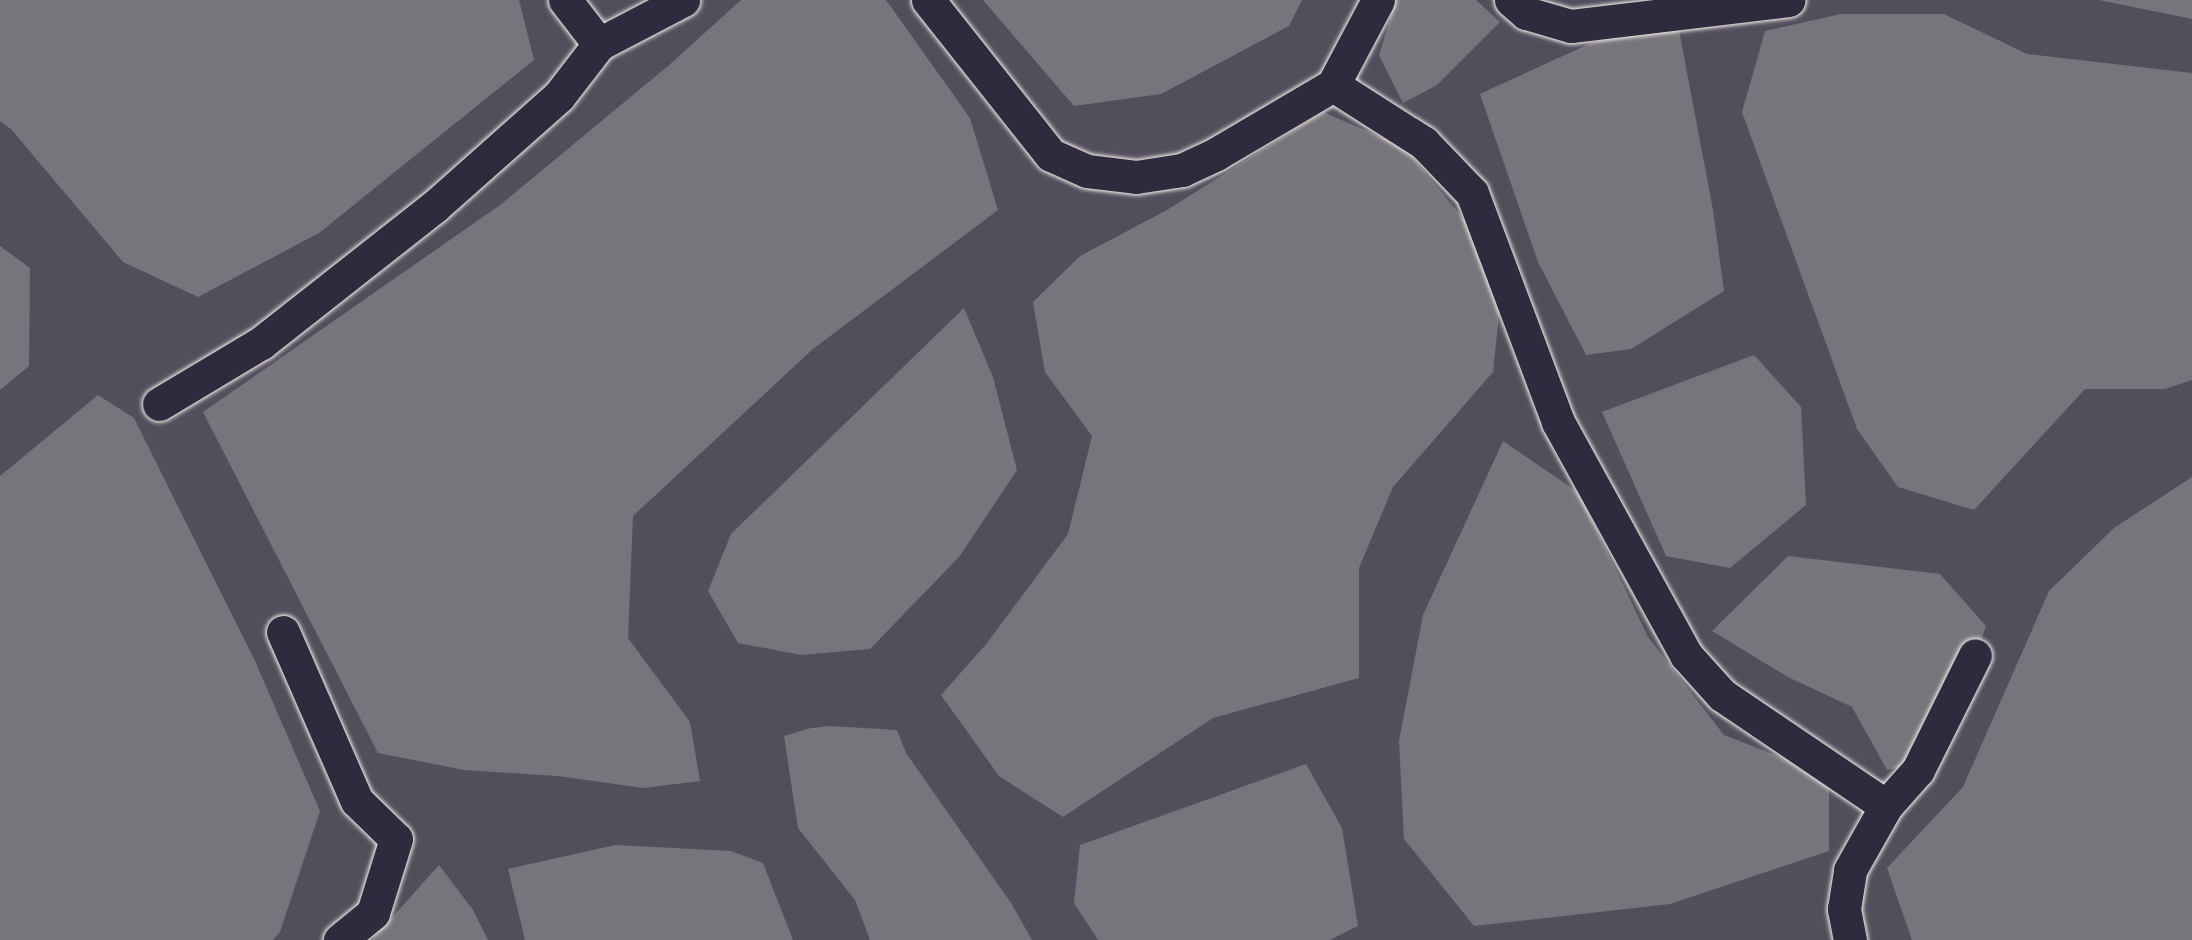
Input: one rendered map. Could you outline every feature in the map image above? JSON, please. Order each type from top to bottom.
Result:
[{"type":"lane","points":[[565,0],[599,44]]},
{"type":"lane","points":[[159,404],[261,343],[434,207],[559,96],[599,44],[683,0]]},
{"type":"lane","points":[[928,0],[1051,155],[1087,171],[1136,177],[1182,170],[1216,154],[1332,85],[1378,0]]},
{"type":"lane","points":[[1511,0],[1526,14],[1571,26],[1788,0]]},
{"type":"lane","points":[[1332,85],[1424,143],[1472,193],[1558,422],[1686,655],[1722,695],[1886,806]]},
{"type":"lane","points":[[283,632],[357,801],[396,839],[373,913],[340,940]]},
{"type":"lane","points":[[1851,940],[1844,909],[1850,870],[1886,806],[1918,770],[1975,655]]},
{"type":"shaded area","points":[[0,0],[2192,0],[2192,940],[0,940]]},
{"type":"shaded area","points":[[0,0],[519,0],[534,60],[319,233],[198,297],[123,262],[11,129],[0,121]]},
{"type":"shaded area","points":[[741,0],[886,0],[970,118],[998,210],[813,349],[633,516],[628,638],[690,722],[700,781],[644,788],[557,776],[464,770],[378,753],[203,412],[500,205],[668,66]]},
{"type":"shaded area","points":[[983,0],[1302,0],[1289,26],[1161,94],[1074,106]]},
{"type":"shaded area","points":[[1396,0],[1476,0],[1500,22],[1437,85],[1403,103],[1379,55]]},
{"type":"shaded area","points":[[2099,0],[2192,0],[2192,19]]},
{"type":"shaded area","points":[[1841,14],[1944,14],[2027,54],[2192,73],[2192,380],[2165,389],[2085,389],[1974,510],[1898,487],[1857,429],[1742,112],[1765,31]]},
{"type":"shaded area","points":[[1678,25],[1713,210],[1724,291],[1631,349],[1586,355],[1538,262],[1480,94],[1591,43]]},
{"type":"shaded area","points":[[1323,112],[1404,147],[1504,268],[1493,372],[1393,487],[1359,568],[1359,678],[1213,718],[1063,817],[999,776],[941,695],[987,643],[1068,534],[1092,436],[1045,372],[1033,302],[1080,256],[1167,210]]},
{"type":"shaded area","points":[[0,246],[30,268],[29,366],[0,390]]},
{"type":"shaded area","points":[[964,308],[993,377],[1017,470],[959,557],[870,649],[801,655],[738,643],[708,591],[731,534]]},
{"type":"shaded area","points":[[1754,355],[1801,407],[1806,505],[1730,568],[1666,556],[1602,412]]},
{"type":"shaded area","points":[[98,395],[134,418],[255,661],[320,811],[280,932],[273,940],[0,940],[0,476]]},
{"type":"shaded area","points":[[1503,441],[1579,493],[1648,637],[1724,735],[1829,776],[1829,851],[1670,904],[1474,926],[1404,839],[1399,741],[1423,615]]},
{"type":"shaded area","points":[[2192,477],[2192,940],[1912,940],[1887,868],[1963,787],[2049,591],[2114,528]]},
{"type":"shaded area","points":[[1788,556],[1940,574],[1986,626],[1940,759],[1887,770],[1852,707],[1788,677],[1712,631]]},
{"type":"shaded area","points":[[830,726],[897,730],[906,753],[1011,903],[1032,940],[870,940],[855,900],[798,828],[784,736],[811,728]]},
{"type":"shaded area","points":[[1306,764],[1342,828],[1358,926],[1330,940],[1098,940],[1074,903],[1080,845]]},
{"type":"shaded area","points":[[615,845],[731,851],[763,863],[793,940],[525,940],[508,869]]},
{"type":"shaded area","points":[[439,865],[473,910],[488,940],[372,940]]}]
